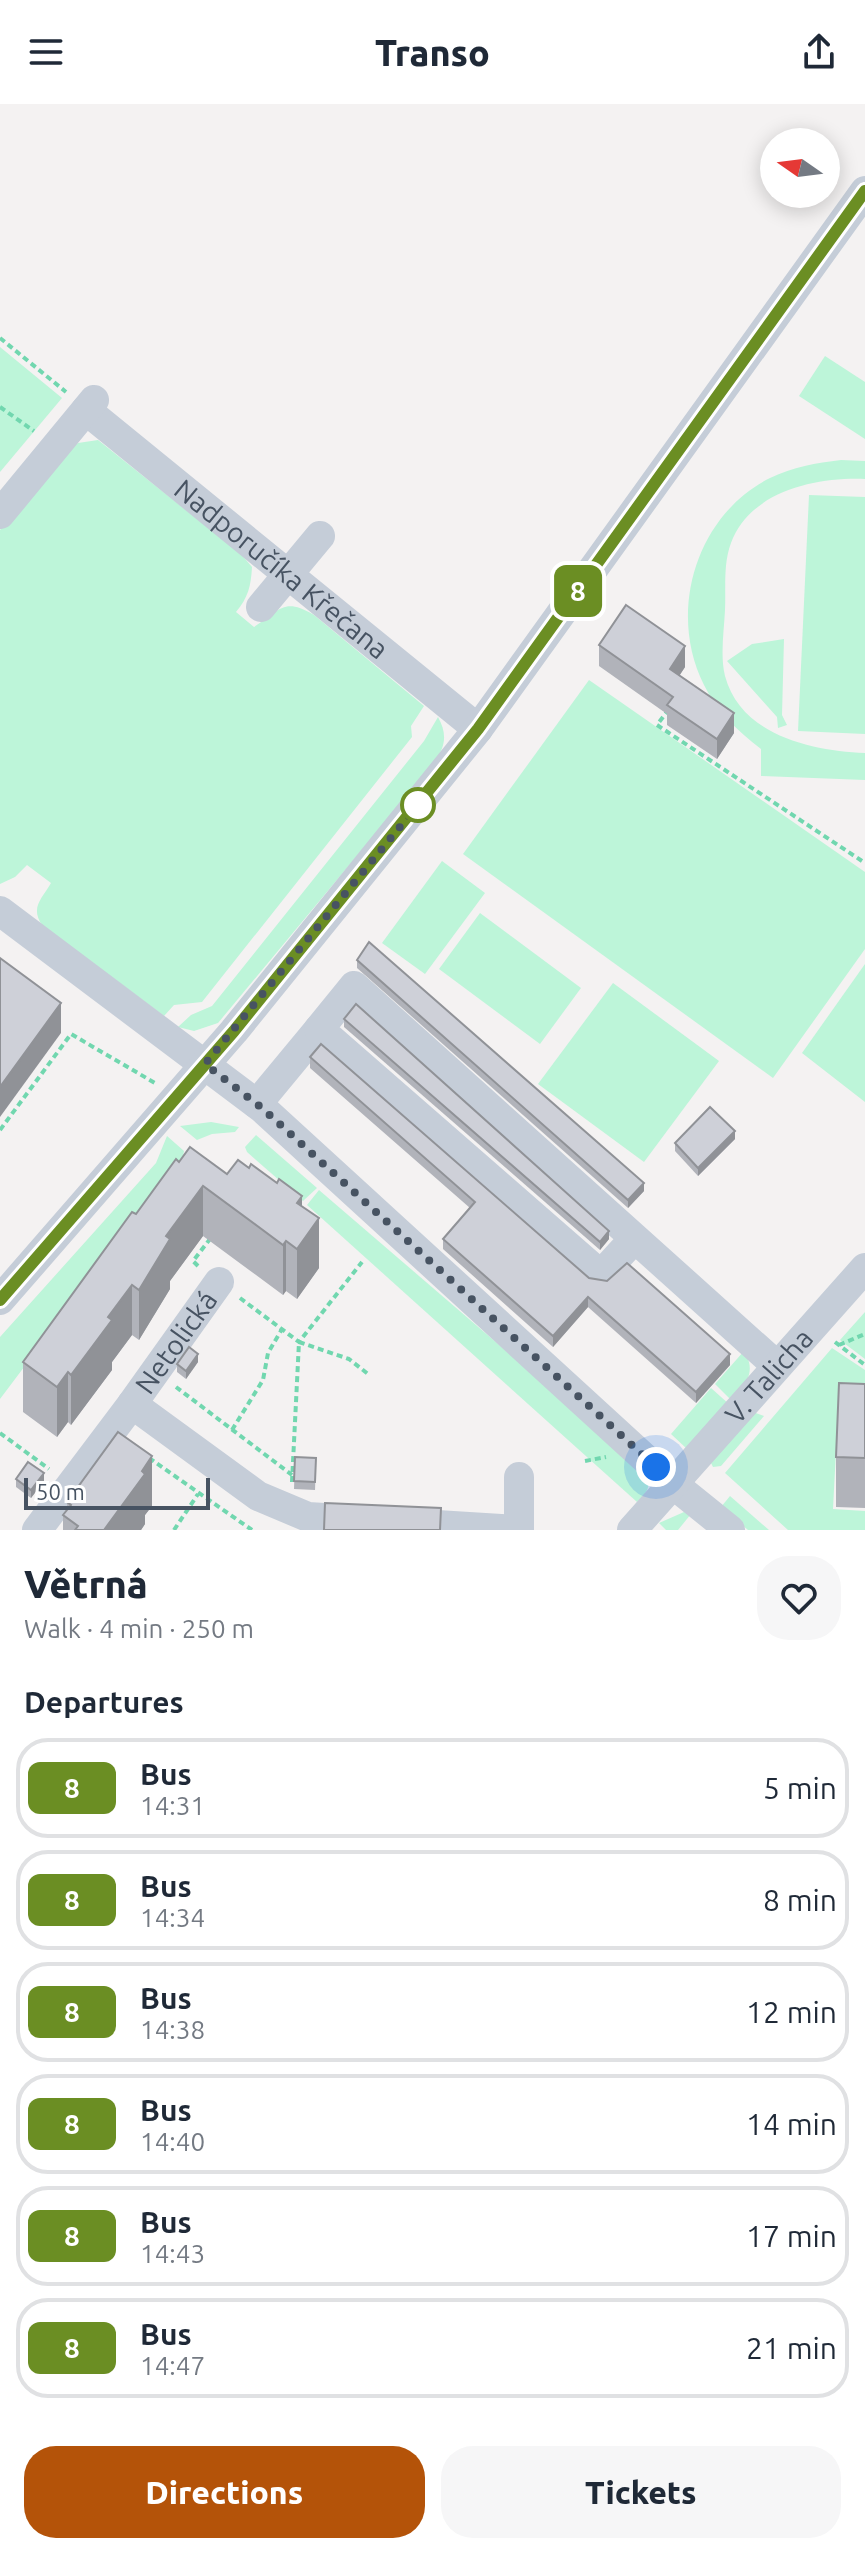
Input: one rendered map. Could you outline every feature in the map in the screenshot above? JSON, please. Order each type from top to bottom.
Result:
[{"type":"street","points":[[0,1300],[205,1064],[478,729],[865,191]]},
{"type":"street","points":[[0,514],[84,403]]},
{"type":"street","name":"Nadporučíka Křečana","points":[[84,403],[286,575],[478,729]]},
{"type":"street","points":[[261,607],[320,536]]},
{"type":"street","points":[[0,911],[257,1104],[673,1484],[730,1530]]},
{"type":"street","points":[[257,1104],[354,986],[777,1366]]},
{"type":"street","points":[[319,1029],[601,1275],[634,1239]]},
{"type":"street","name":"V. Talicha","points":[[673,1484],[865,1268]]},
{"type":"street","name":"Netolická","points":[[37,1530],[219,1282]]},
{"type":"street","name":"Netolická","points":[[132,1404],[258,1496],[308,1517],[518,1530]]},
{"type":"street","points":[[518,1530],[519,1477]]},
{"type":"street","points":[[632,1530],[673,1484]]},
{"type":"path","points":[[0,338],[84,403]]},
{"type":"path","points":[[0,407],[35,431]]},
{"type":"path","points":[[673,702],[657,725],[865,863]]},
{"type":"path","points":[[0,1130],[71,1034],[177,1097]]},
{"type":"path","points":[[211,1237],[190,1259],[299,1342],[349,1359],[368,1374]]},
{"type":"path","points":[[291,1510],[299,1342],[362,1262]]},
{"type":"path","points":[[232,1430],[263,1380],[268,1353],[282,1329]]},
{"type":"path","points":[[839,1345],[865,1334]]},
{"type":"path","points":[[833,1341],[865,1365]]},
{"type":"path","points":[[155,1370],[292,1475]]},
{"type":"path","points":[[137,1450],[252,1530]]},
{"type":"path","points":[[174,1530],[198,1494]]},
{"type":"green space","points":[[0,347],[62,398],[0,472]]},
{"type":"green space","points":[[825,356],[865,382],[865,439],[799,396]]},
{"type":"green space","points":[[98,440],[241,554],[252,567],[248,591],[236,612],[254,627],[282,608],[289,606],[304,610],[424,706],[411,726],[412,737],[202,1002],[174,1005],[164,1016],[42,925],[37,908],[51,883],[27,865],[15,877],[0,884],[0,530],[66,452],[78,443]]},
{"type":"green space","points":[[841,460],[865,461],[865,479],[826,481],[787,491],[769,499],[740,525],[727,559],[723,660],[733,696],[746,713],[763,726],[802,744],[865,753],[865,780],[761,776],[761,749],[736,728],[715,704],[693,657],[688,627],[689,597],[695,568],[723,516],[744,495],[787,471]]},
{"type":"green space","points":[[809,495],[865,497],[865,734],[798,731]]},
{"type":"green space","points":[[784,639],[782,715],[787,725],[778,728],[777,717],[727,661],[752,644]]},
{"type":"green space","points":[[589,680],[865,872],[865,949],[773,1078],[463,854]]},
{"type":"green space","points":[[438,717],[444,741],[434,763],[218,1023],[194,1031],[178,1027],[191,1015],[212,1006],[424,741]]},
{"type":"green space","points":[[442,861],[485,893],[425,974],[382,943]]},
{"type":"green space","points":[[480,913],[581,988],[540,1044],[439,969]]},
{"type":"green space","points":[[865,964],[865,1102],[802,1053]]},
{"type":"green space","points":[[613,983],[719,1061],[644,1162],[538,1084]]},
{"type":"green space","points":[[211,1122],[239,1127],[235,1132],[212,1134],[197,1140],[180,1126]]},
{"type":"green space","points":[[256,1135],[317,1188],[303,1201],[247,1152],[245,1147]]},
{"type":"green space","points":[[167,1136],[184,1151],[183,1156],[0,1399],[0,1337],[156,1163]]},
{"type":"green space","points":[[319,1190],[647,1472],[649,1481],[641,1498],[637,1502],[307,1205]]},
{"type":"green space","points":[[865,1312],[865,1359],[840,1340]]},
{"type":"green space","points":[[832,1348],[865,1370],[865,1432],[837,1431],[833,1509],[865,1511],[865,1530],[788,1530],[725,1473]]},
{"type":"green space","points":[[744,1351],[750,1372],[732,1401],[715,1384]]},
{"type":"green space","points":[[711,1388],[730,1405],[686,1448],[671,1434]]},
{"type":"green space","points":[[753,1412],[764,1416],[721,1466],[713,1467],[711,1463]]},
{"type":"green space","points":[[730,1496],[769,1530],[748,1530],[721,1507]]},
{"type":"green space","points":[[684,1512],[691,1514],[678,1530],[666,1530],[659,1523]]},
{"type":"building","points":[[626,605],[685,646],[670,669],[734,713],[717,739],[667,705],[673,697],[599,645]]},
{"type":"building","points":[[369,942],[644,1183],[628,1200],[357,960]]},
{"type":"building","points":[[0,958],[61,1003],[0,1087]]},
{"type":"building","points":[[356,1004],[609,1231],[600,1242],[344,1019]]},
{"type":"building","points":[[321,1044],[589,1278],[607,1281],[627,1263],[730,1354],[696,1392],[588,1297],[553,1336],[443,1239],[475,1202],[310,1057]]},
{"type":"building","points":[[710,1107],[735,1131],[698,1168],[675,1143]]},
{"type":"building","points":[[190,1147],[227,1174],[238,1160],[249,1168],[251,1164],[277,1183],[279,1179],[302,1196],[297,1203],[319,1218],[297,1249],[286,1241],[283,1245],[203,1186],[166,1236],[170,1239],[139,1290],[132,1285],[108,1317],[112,1320],[71,1375],[68,1372],[57,1387],[23,1362],[132,1212],[136,1214],[176,1159],[179,1162]]},
{"type":"building","points":[[189,1347],[198,1354],[186,1371],[177,1364]]},
{"type":"building","points":[[839,1383],[865,1384],[865,1458],[836,1457]]},
{"type":"building","points":[[118,1432],[152,1456],[142,1471],[145,1474],[104,1530],[75,1530],[78,1526],[63,1515],[71,1505],[67,1502]]},
{"type":"building","points":[[295,1457],[316,1458],[315,1482],[294,1481]]},
{"type":"building","points":[[28,1462],[44,1473],[31,1490],[16,1479]]},
{"type":"building","points":[[325,1503],[441,1508],[440,1530],[324,1530]]},
{"type":"bus line","name":"8","points":[[0,1300],[234,1031],[478,729],[822,255],[865,191]]},
{"type":"route","points":[[418,805],[205,1064],[262,1108],[656,1467]]}]
